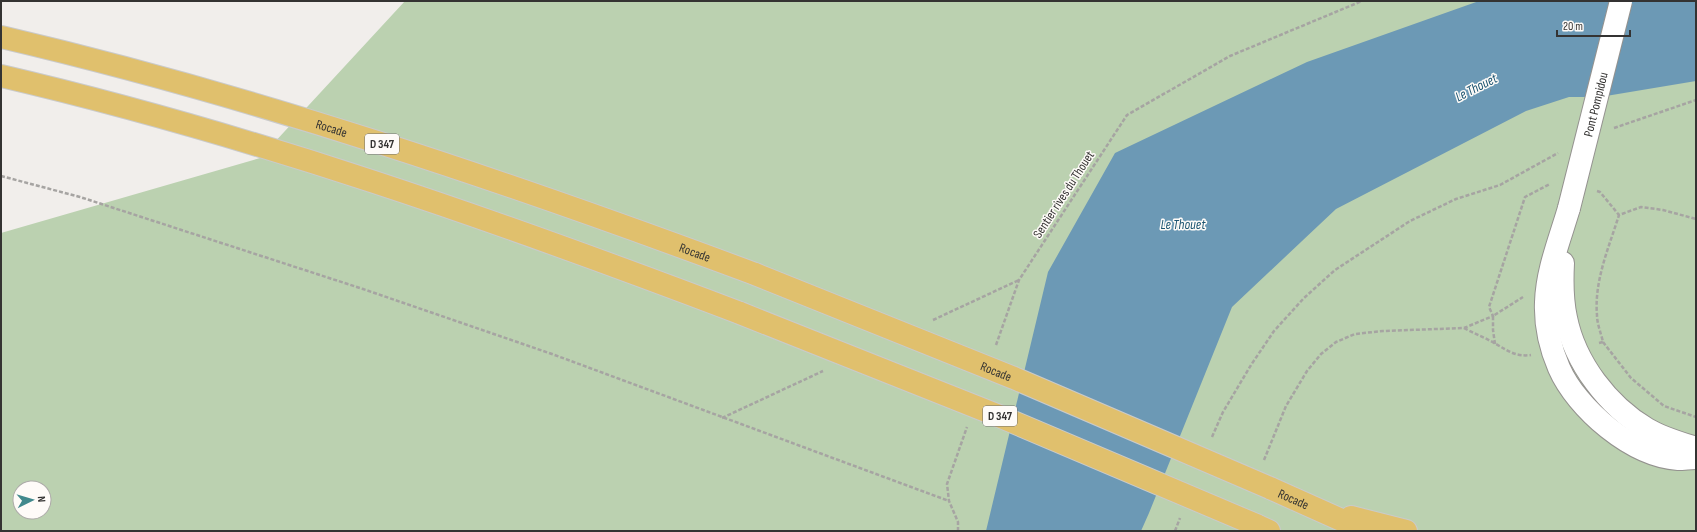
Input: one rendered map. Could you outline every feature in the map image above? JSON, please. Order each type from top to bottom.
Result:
[{"type":"highway","name":"Rocade","points":[[1,37],[96,60],[251,103],[337,129],[610,221],[755,274],[1007,375],[1317,508],[1366,531]]},
{"type":"highway","name":"D 347","points":[[1,76],[163,117],[319,164],[518,230],[740,313],[999,416],[1263,528]]},
{"type":"highway","points":[[1317,508],[1406,531]]},
{"type":"main road","name":"Pont Pompidou","points":[[1567,216],[1620,1]]},
{"type":"main road","points":[[1567,216],[1563,296],[1570,335],[1581,360],[1603,391],[1631,418],[1664,437],[1696,448]]},
{"type":"main road","points":[[1567,216],[1549,275],[1546,303],[1548,335],[1559,369],[1571,389],[1584,405],[1600,421],[1619,436],[1638,447],[1658,455],[1678,459],[1696,458]]},
{"type":"path","name":"Sentier rives du Thouet","points":[[993,352],[1019,280],[1127,115],[1230,56],[1362,1]]},
{"type":"path","points":[[1608,131],[1696,100]]},
{"type":"path","points":[[1210,441],[1223,412],[1274,331],[1304,298],[1336,270],[1410,221],[1456,199],[1500,185],[1561,151]]},
{"type":"path","points":[[1,176],[80,197],[167,225],[552,354],[949,501]]},
{"type":"path","points":[[1495,344],[1493,316],[1489,307],[1526,197],[1557,180]]},
{"type":"path","points":[[1600,192],[1619,215]]},
{"type":"path","points":[[1262,465],[1286,406],[1307,371],[1321,354],[1336,342],[1355,334],[1383,331],[1464,328],[1493,316]]},
{"type":"path","points":[[1603,342],[1631,378],[1664,406],[1696,417]]},
{"type":"path","points":[[958,531],[958,522],[949,501],[947,484],[968,425]]},
{"type":"path","points":[[1175,531],[1180,517]]},
{"type":"green space","points":[[405,1],[1696,1],[1696,531],[1,531],[1,233],[260,158]]},
{"type":"water","name":"Le Thouet","points":[[1479,1],[1696,1],[1696,81],[1600,97],[1569,97],[1526,111],[1336,209],[1232,307],[1141,531],[986,531],[1048,272],[1115,153],[1307,62]]}]
